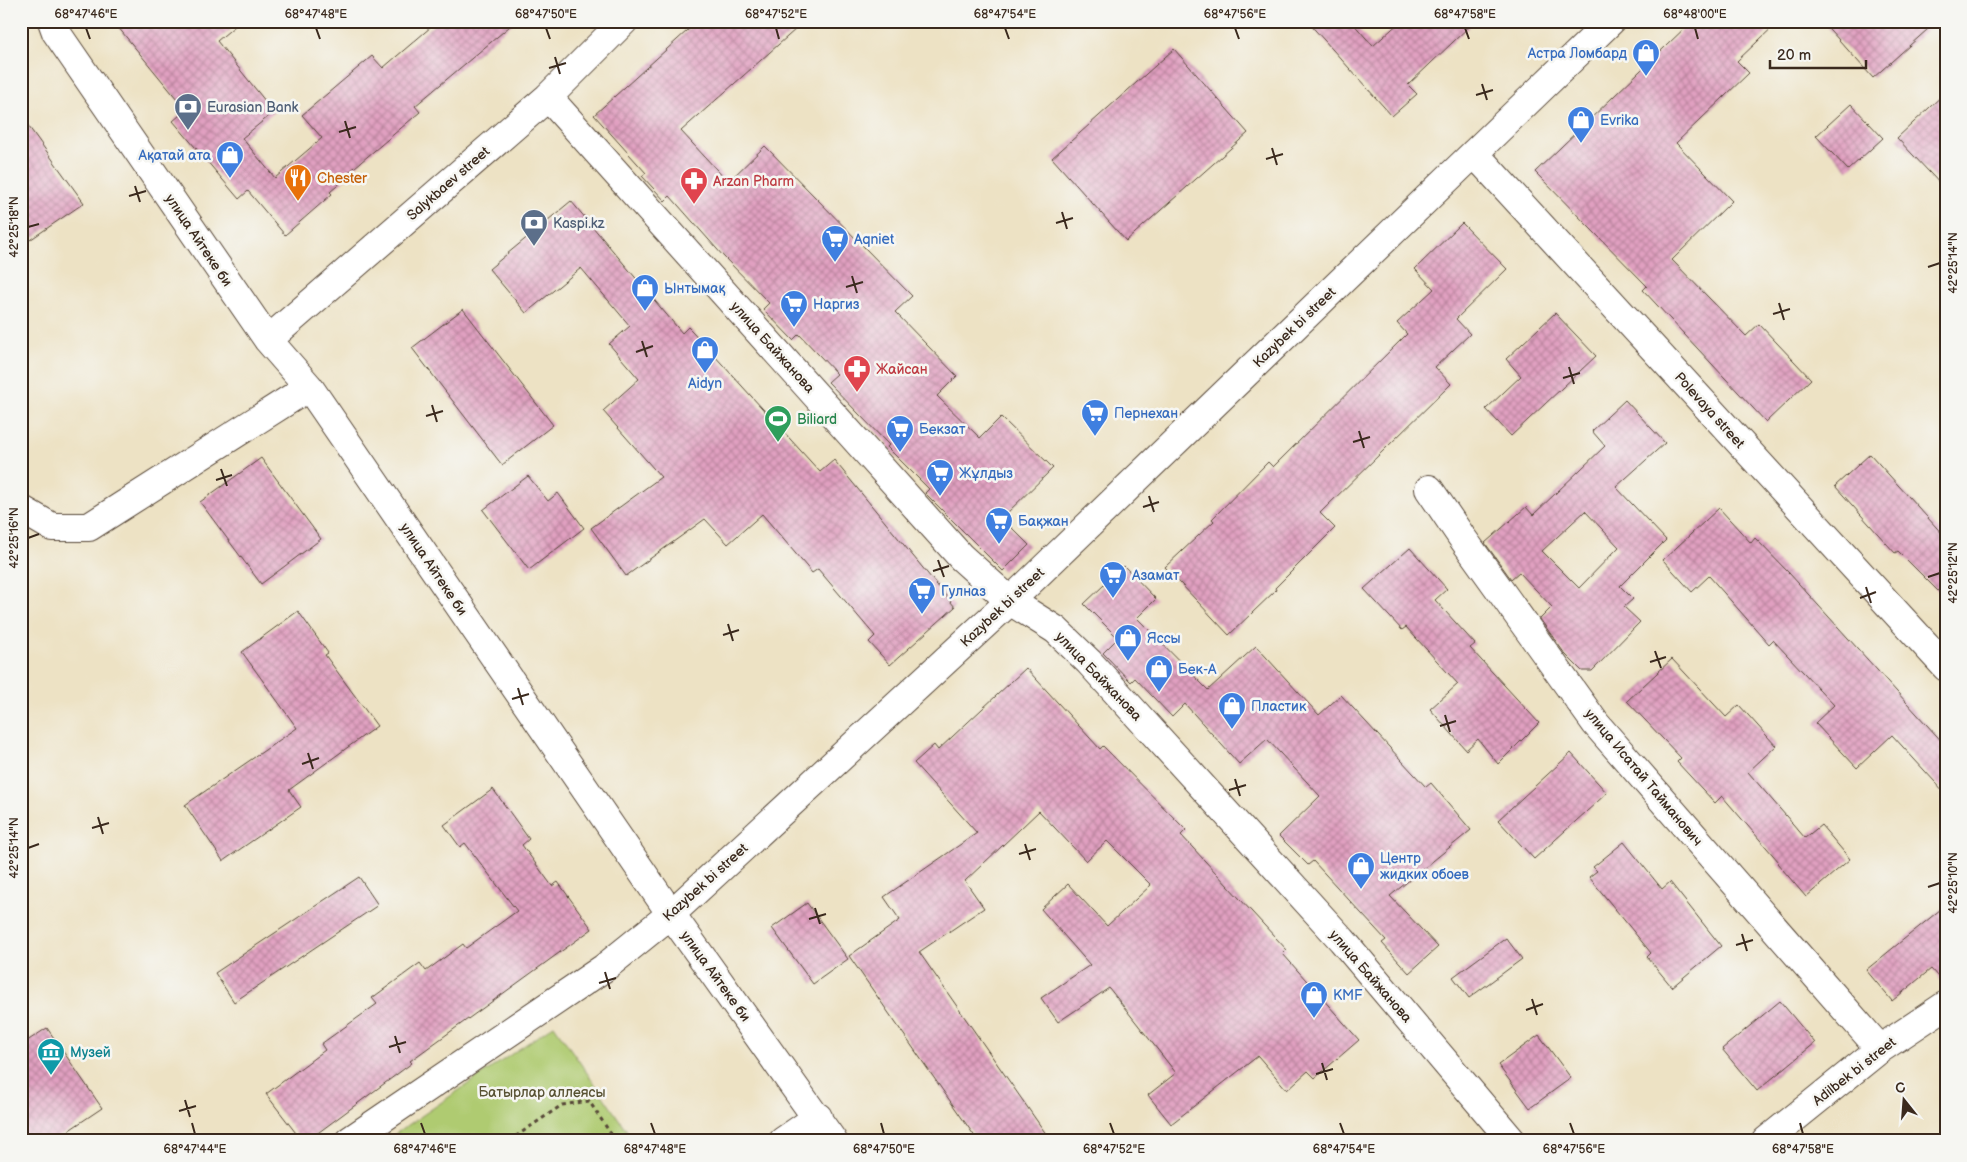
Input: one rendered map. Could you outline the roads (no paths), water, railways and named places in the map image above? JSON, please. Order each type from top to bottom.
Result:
[{"type":"street","name":"улица Айтеке би","points":[[52,21],[61,40],[268,340],[309,387],[671,914],[834,1141]]},
{"type":"street","name":"Salykbaev street","points":[[268,340],[548,97],[624,21]]},
{"type":"street","name":"Kazybek bi street","points":[[348,1141],[604,968],[671,914],[1010,600],[1611,21]]},
{"type":"street","name":"улица Байжанова","points":[[548,97],[961,557],[1010,600],[1056,630],[1089,662],[1342,940],[1512,1141]]},
{"type":"street","name":"Polevaya street","points":[[1474,153],[1946,667]]},
{"type":"street","points":[[21,509],[52,528],[89,527],[309,387]]},
{"type":"street","name":"улица Исатай Тайманович","points":[[1429,489],[1596,724],[1880,1050]]},
{"type":"street","name":"Adilbek bi street","points":[[1766,1141],[1880,1050],[1946,1005]]},
{"type":"street","points":[[783,1141],[818,1117]]},
{"type":"place","name":"Астра Ломбард","points":[[1646,77]]},
{"type":"place","name":"Eurasian Bank","points":[[188,131]]},
{"type":"place","name":"Evrika","points":[[1581,144]]},
{"type":"place","name":"Ақатай ата","points":[[230,179]]},
{"type":"place","name":"Chester","points":[[298,202]]},
{"type":"place","name":"Arzan Pharm","points":[[694,205]]},
{"type":"place","name":"Kaspi.kz","points":[[534,247]]},
{"type":"place","name":"Aqniet","points":[[835,263]]},
{"type":"place","name":"Ынтымақ","points":[[645,312]]},
{"type":"place","name":"Наргиз","points":[[794,328]]},
{"type":"place","name":"Aidyn","points":[[705,374]]},
{"type":"place","name":"Жайсан","points":[[857,393]]},
{"type":"place","name":"Пернехан","points":[[1095,437]]},
{"type":"place","name":"Biliard","points":[[778,443]]},
{"type":"place","name":"Бекзат","points":[[900,453]]},
{"type":"place","name":"Жұлдыз","points":[[940,497]]},
{"type":"place","name":"Бақжан","points":[[999,545]]},
{"type":"place","name":"Азамат","points":[[1113,599]]},
{"type":"place","name":"Гулназ","points":[[922,615]]},
{"type":"place","name":"Яссы","points":[[1128,662]]},
{"type":"place","name":"Бек-А","points":[[1159,693]]},
{"type":"place","name":"Пластик","points":[[1232,730]]},
{"type":"place","name":"Центр жидких обоев","points":[[1361,890]]},
{"type":"place","name":"KMF","points":[[1314,1019]]},
{"type":"place","name":"Музей","points":[[51,1076]]},
{"type":"park label","name":"Батырлар аллеясы","points":[[542,1092]]}]
